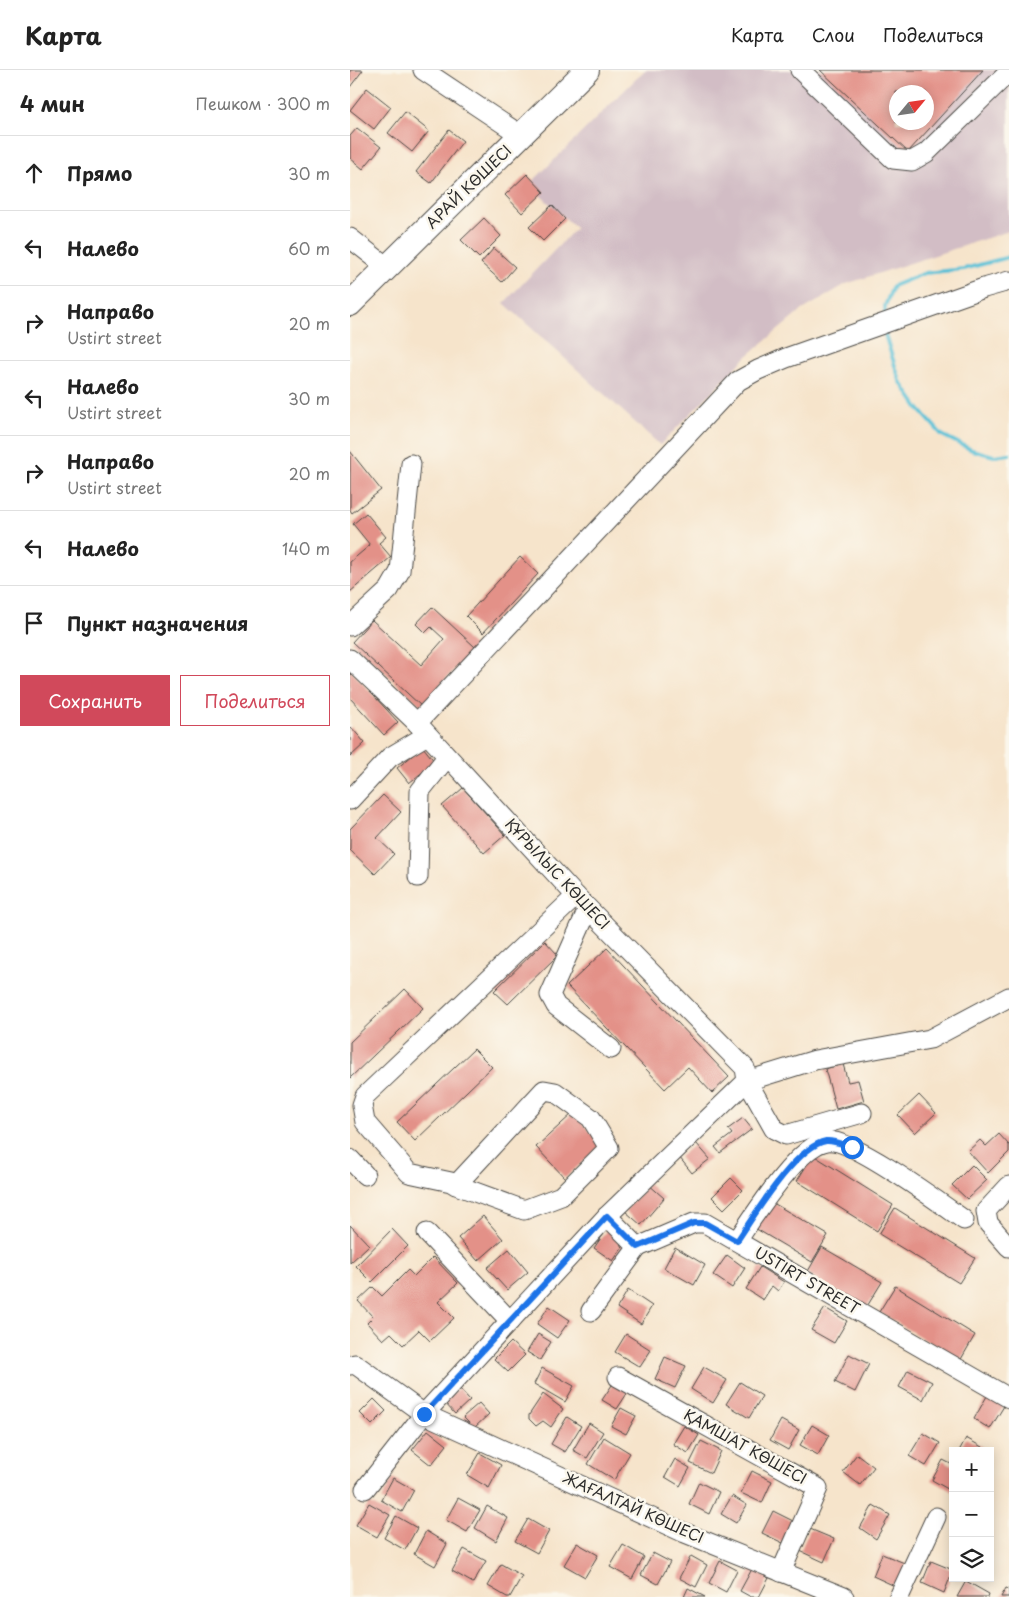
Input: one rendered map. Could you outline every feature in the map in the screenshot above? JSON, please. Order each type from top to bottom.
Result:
[{"type":"main road","name":"АРАЙ КӨШЕСІ","points":[[350,304],[587,70]]},
{"type":"street","points":[[422,70],[522,136]]},
{"type":"street","points":[[800,70],[893,159],[912,161],[926,153],[1009,72]]},
{"type":"street","points":[[350,238],[387,267]]},
{"type":"street","points":[[350,800],[390,757],[422,729],[738,381],[786,358],[984,288],[1009,281]]},
{"type":"street","points":[[350,626],[389,590],[400,571],[411,464]]},
{"type":"street","name":"ҚҰРЫЛЫС КӨШЕСІ","points":[[350,659],[422,729],[582,902],[745,1068],[742,1087],[774,1129],[786,1136],[804,1152]]},
{"type":"street","points":[[418,877],[420,791],[446,757]]},
{"type":"street","points":[[582,902],[550,995],[556,1006],[611,1049]]},
{"type":"street","points":[[456,1184],[544,1090],[555,1092],[591,1118],[610,1148],[561,1196],[524,1210],[456,1184],[409,1173],[365,1122],[362,1105],[365,1096],[582,902]]},
{"type":"street","points":[[365,1489],[424,1414],[607,1216],[742,1087],[815,1060],[930,1039],[1009,997]]},
{"type":"street","points":[[786,1136],[862,1114]]},
{"type":"street","points":[[737,1241],[760,1206],[804,1152],[827,1141],[852,1147],[908,1181],[964,1220]]},
{"type":"street","points":[[350,1159],[365,1175]]},
{"type":"street","points":[[1009,1186],[986,1211],[988,1224],[1009,1248]]},
{"type":"street","points":[[591,1311],[638,1247],[607,1216]]},
{"type":"street","name":"USTIRT STREET","points":[[638,1247],[694,1223],[705,1223],[1009,1398]]},
{"type":"street","points":[[427,1233],[510,1321]]},
{"type":"street","name":"ЖАҒАЛТАЙ КӨШЕСІ","points":[[350,1365],[355,1364],[424,1414],[686,1533],[844,1597]]},
{"type":"street","name":"ҚАМШАТ КӨШЕСІ","points":[[618,1376],[818,1488],[781,1572]]},
{"type":"street","points":[[899,1597],[936,1516]]},
{"type":"shaded area","points":[[645,70],[1009,70],[1009,231],[846,284],[801,311],[747,356],[660,445],[504,303],[576,228],[529,185]]},
{"type":"building","points":[[350,70],[363,70],[350,87]]},
{"type":"building","points":[[820,70],[983,70],[934,124],[934,85],[889,85],[889,130],[928,130],[908,152]]},
{"type":"building","points":[[367,88],[391,107],[374,129],[350,110]]},
{"type":"building","points":[[405,112],[429,131],[412,152],[388,133]]},
{"type":"building","points":[[357,128],[381,147],[363,169],[350,158],[350,136]]},
{"type":"building","points":[[449,130],[463,141],[431,183],[416,172]]},
{"type":"building","points":[[527,174],[544,192],[522,213],[505,195]]},
{"type":"building","points":[[552,205],[565,219],[543,241],[529,227]]},
{"type":"building","points":[[484,218],[501,236],[479,258],[461,240]]},
{"type":"building","points":[[494,248],[515,267],[502,282],[481,263]]},
{"type":"building","points":[[350,451],[381,490],[352,513],[350,510]]},
{"type":"building","points":[[366,513],[386,537],[379,543],[391,557],[350,592],[350,562],[370,545],[353,524]]},
{"type":"building","points":[[520,557],[538,574],[483,633],[466,616]]},
{"type":"building","points":[[432,607],[475,647],[421,706],[352,642],[372,620],[421,665],[444,639],[431,627],[425,633],[416,624]]},
{"type":"building","points":[[350,670],[398,722],[384,735],[350,698]]},
{"type":"building","points":[[350,728],[365,743],[350,757]]},
{"type":"building","points":[[423,747],[435,762],[409,783],[397,768]]},
{"type":"building","points":[[463,788],[505,835],[484,853],[442,806]]},
{"type":"building","points":[[383,795],[401,812],[377,838],[394,854],[375,874],[350,850],[350,829]]},
{"type":"building","points":[[545,941],[558,955],[508,1004],[494,991]]},
{"type":"building","points":[[607,948],[729,1077],[712,1093],[688,1067],[665,1089],[567,986]]},
{"type":"building","points":[[405,989],[423,1008],[350,1078],[350,1042]]},
{"type":"building","points":[[474,1049],[492,1067],[415,1141],[397,1122]]},
{"type":"building","points":[[843,1064],[848,1082],[858,1080],[864,1101],[836,1109],[825,1069]]},
{"type":"building","points":[[919,1095],[936,1113],[915,1133],[898,1115]]},
{"type":"building","points":[[573,1113],[602,1145],[565,1178],[536,1147]]},
{"type":"building","points":[[743,1118],[752,1129],[720,1153],[715,1147],[732,1134],[728,1129]]},
{"type":"building","points":[[999,1134],[1009,1145],[1009,1152],[988,1173],[968,1151],[980,1140],[986,1146]]},
{"type":"building","points":[[696,1143],[710,1159],[692,1173],[679,1157]]},
{"type":"building","points":[[813,1155],[893,1205],[877,1231],[797,1181]]},
{"type":"building","points":[[972,1165],[987,1180],[967,1199],[952,1185]]},
{"type":"building","points":[[731,1178],[743,1190],[724,1209],[712,1197]]},
{"type":"building","points":[[648,1184],[664,1198],[641,1225],[625,1211]]},
{"type":"building","points":[[768,1200],[828,1235],[812,1262],[753,1227]]},
{"type":"building","points":[[895,1208],[975,1258],[959,1283],[879,1234]]},
{"type":"building","points":[[483,1216],[503,1239],[478,1261],[458,1238]]},
{"type":"building","points":[[350,1225],[369,1245],[350,1263]]},
{"type":"building","points":[[608,1228],[627,1241],[613,1261],[594,1248]]},
{"type":"building","points":[[392,1229],[408,1246],[372,1282],[356,1266]]},
{"type":"building","points":[[675,1247],[705,1265],[694,1285],[664,1268]]},
{"type":"building","points":[[822,1247],[882,1282],[866,1308],[807,1273]]},
{"type":"building","points":[[509,1249],[528,1272],[507,1290],[487,1268]]},
{"type":"building","points":[[727,1255],[745,1268],[732,1288],[713,1275]]},
{"type":"building","points":[[433,1257],[458,1283],[438,1302],[454,1318],[430,1341],[419,1330],[403,1345],[391,1333],[383,1340],[367,1323],[373,1317],[358,1301],[373,1287],[382,1296],[408,1270],[414,1276]]},
{"type":"building","points":[[760,1267],[784,1282],[778,1291],[772,1286],[763,1300],[746,1289]]},
{"type":"building","points":[[895,1286],[975,1335],[960,1361],[879,1312]]},
{"type":"building","points":[[628,1290],[652,1306],[641,1324],[617,1308]]},
{"type":"building","points":[[549,1306],[570,1320],[557,1338],[537,1324]]},
{"type":"building","points":[[825,1308],[847,1321],[834,1343],[811,1330]]},
{"type":"building","points":[[538,1334],[551,1342],[540,1360],[527,1352]]},
{"type":"building","points":[[626,1334],[651,1350],[640,1367],[615,1352]]},
{"type":"building","points":[[511,1342],[525,1355],[508,1372],[494,1359]]},
{"type":"building","points":[[849,1354],[869,1364],[855,1392],[835,1382]]},
{"type":"building","points":[[665,1357],[686,1366],[675,1388],[655,1379]]},
{"type":"building","points":[[704,1367],[727,1380],[713,1403],[691,1389]]},
{"type":"building","points":[[542,1368],[574,1386],[565,1402],[534,1384]]},
{"type":"building","points":[[908,1370],[932,1382],[923,1400],[899,1387]]},
{"type":"building","points":[[614,1382],[628,1392],[617,1409],[602,1400]]},
{"type":"building","points":[[740,1382],[762,1396],[749,1418],[726,1404]]},
{"type":"building","points":[[459,1388],[470,1400],[455,1414],[444,1402]]},
{"type":"building","points":[[543,1394],[563,1409],[551,1427],[543,1421],[536,1426],[529,1419],[529,1415]]},
{"type":"building","points":[[987,1396],[1004,1406],[990,1429],[974,1419]]},
{"type":"building","points":[[374,1399],[386,1411],[372,1425],[360,1413]]},
{"type":"building","points":[[479,1403],[489,1414],[474,1428],[463,1417]]},
{"type":"building","points":[[621,1408],[636,1416],[626,1434],[611,1426]]},
{"type":"building","points":[[567,1417],[581,1426],[565,1452],[551,1444]]},
{"type":"building","points":[[781,1420],[799,1430],[788,1450],[770,1440]]},
{"type":"building","points":[[589,1423],[603,1432],[587,1458],[573,1450]]},
{"type":"building","points":[[812,1425],[829,1435],[818,1455],[800,1445]]},
{"type":"building","points":[[684,1426],[699,1435],[688,1453],[673,1444]]},
{"type":"building","points":[[428,1430],[447,1445],[431,1465],[412,1450]]},
{"type":"building","points":[[923,1433],[940,1443],[926,1466],[909,1456]]},
{"type":"building","points":[[604,1437],[630,1453],[614,1480],[588,1464]]},
{"type":"building","points":[[966,1438],[982,1447],[961,1447]]},
{"type":"building","points":[[701,1441],[721,1451],[711,1473],[690,1463]]},
{"type":"building","points":[[480,1453],[501,1465],[489,1488],[467,1475]]},
{"type":"building","points":[[857,1454],[874,1467],[860,1485],[843,1472]]},
{"type":"building","points":[[675,1459],[690,1468],[680,1486],[665,1477]]},
{"type":"building","points":[[943,1460],[949,1463],[949,1490],[932,1480]]},
{"type":"building","points":[[752,1471],[772,1481],[762,1503],[741,1493]]},
{"type":"building","points":[[393,1478],[414,1490],[402,1512],[381,1500]]},
{"type":"building","points":[[699,1482],[719,1492],[709,1514],[689,1504]]},
{"type":"building","points":[[732,1496],[747,1505],[736,1523],[721,1514]]},
{"type":"building","points":[[458,1498],[480,1510],[467,1532],[446,1520]]},
{"type":"building","points":[[369,1503],[390,1515],[377,1537],[356,1525]]},
{"type":"building","points":[[873,1505],[890,1515],[876,1539],[860,1528]]},
{"type":"building","points":[[487,1506],[508,1518],[496,1541],[475,1528]]},
{"type":"building","points":[[773,1511],[793,1521],[783,1543],[762,1533]]},
{"type":"building","points":[[396,1516],[417,1528],[405,1550],[384,1538]]},
{"type":"building","points":[[528,1519],[549,1531],[537,1553],[515,1541]]},
{"type":"building","points":[[810,1529],[834,1539],[824,1562],[800,1551]]},
{"type":"building","points":[[426,1531],[447,1544],[435,1566],[414,1554]]},
{"type":"building","points":[[577,1543],[598,1555],[585,1577],[564,1565]]},
{"type":"building","points":[[623,1545],[644,1557],[632,1579],[610,1567]]},
{"type":"building","points":[[464,1549],[486,1561],[473,1583],[452,1571]]},
{"type":"building","points":[[653,1553],[670,1562],[658,1584],[641,1575]]},
{"type":"building","points":[[882,1554],[907,1564],[897,1587],[873,1576]]},
{"type":"building","points":[[691,1556],[707,1565],[696,1587],[679,1578]]},
{"type":"building","points":[[720,1561],[737,1570],[726,1592],[709,1583]]},
{"type":"building","points":[[931,1561],[949,1568],[949,1580],[944,1593],[922,1583]]},
{"type":"building","points":[[501,1564],[522,1576],[510,1597],[488,1586]]},
{"type":"building","points":[[752,1569],[769,1578],[759,1597],[751,1597],[740,1591]]},
{"type":"building","points":[[965,1582],[989,1594],[988,1597],[957,1597]]},
{"type":"building","points":[[688,1588],[705,1597],[684,1597]]},
{"type":"building","points":[[1006,1588],[1009,1589],[1009,1597],[1001,1597]]},
{"type":"waterway","points":[[885,316],[885,306],[893,286],[925,273],[964,269],[1009,257]]},
{"type":"waterway","points":[[885,328],[885,335],[900,381],[919,409],[942,435],[972,450],[994,456],[1009,454]]},
{"type":"route","points":[[424,1414],[607,1216],[638,1247],[694,1223],[705,1223],[737,1241],[760,1206],[804,1152],[827,1141],[852,1147]]}]
